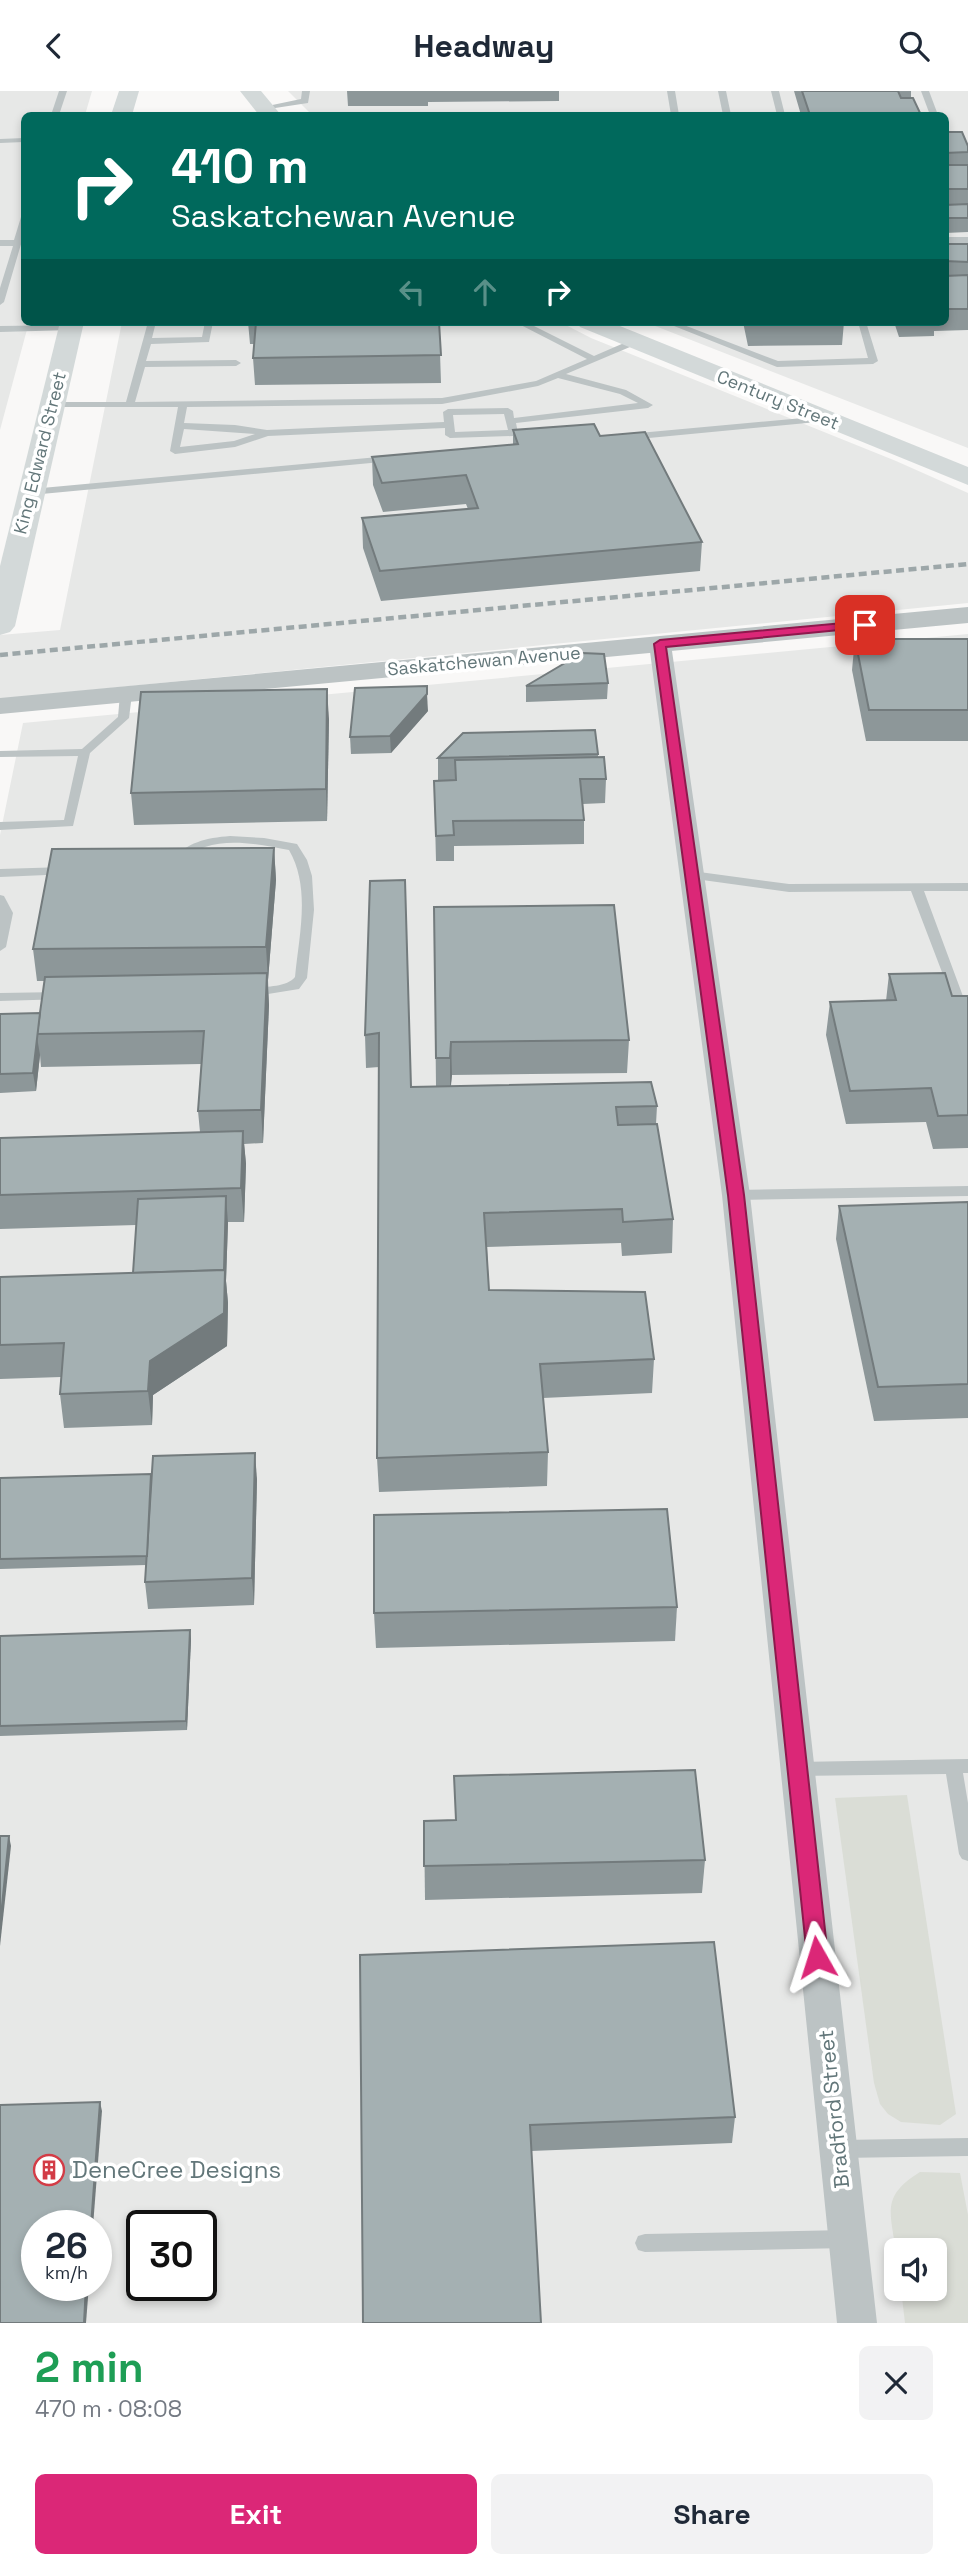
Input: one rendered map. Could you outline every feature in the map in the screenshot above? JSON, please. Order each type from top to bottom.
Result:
[{"type":"main road","points":[[123,112],[128,91]]},
{"type":"main road","name":"King Edward Street","points":[[0,626],[71,326]]},
{"type":"main road","name":"Century Street","points":[[598,326],[968,477]]},
{"type":"street","name":"Saskatchewan Avenue","points":[[0,706],[968,615]]},
{"type":"street","name":"Bradford Street","points":[[660,644],[736,1195],[858,2323]]},
{"type":"lane","points":[[56,112],[62,91]]},
{"type":"lane","points":[[261,105],[304,101],[306,91]]},
{"type":"lane","points":[[671,91],[674,112]]},
{"type":"lane","points":[[722,91],[726,112]]},
{"type":"lane","points":[[775,91],[780,112]]},
{"type":"lane","points":[[925,91],[933,112]]},
{"type":"lane","points":[[0,141],[21,140]]},
{"type":"lane","points":[[0,302],[21,231]]},
{"type":"lane","points":[[949,240],[968,240]]},
{"type":"lane","points":[[0,243],[18,243]]},
{"type":"lane","points":[[0,329],[53,326]]},
{"type":"lane","points":[[131,405],[151,326]]},
{"type":"lane","points":[[149,341],[206,340],[208,326]]},
{"type":"lane","points":[[527,326],[594,359]]},
{"type":"lane","points":[[678,326],[777,364],[873,361],[863,326]]},
{"type":"lane","points":[[52,405],[442,401],[538,383],[635,342]]},
{"type":"lane","points":[[142,364],[236,363]]},
{"type":"lane","points":[[512,421],[648,405],[623,392],[557,375]]},
{"type":"lane","points":[[183,404],[175,451],[235,444],[267,433]]},
{"type":"lane","points":[[508,411],[513,433],[450,435],[449,425],[448,412],[508,411]]},
{"type":"lane","points":[[619,438],[825,419]]},
{"type":"lane","points":[[179,426],[234,428],[267,433],[449,425]]},
{"type":"lane","points":[[31,492],[398,458]]},
{"type":"lane","points":[[0,826],[69,823],[85,752],[123,718],[126,694]]},
{"type":"lane","points":[[0,754],[85,752]]},
{"type":"lane","points":[[159,868],[173,867],[184,850],[199,843],[259,840],[293,847],[301,857],[308,895],[301,978],[293,986],[265,993],[237,993]]},
{"type":"lane","points":[[0,873],[80,871]]},
{"type":"lane","points":[[692,875],[789,888],[968,887]]},
{"type":"lane","points":[[916,887],[959,1001],[968,1004]]},
{"type":"lane","points":[[0,899],[7,913],[0,947]]},
{"type":"lane","points":[[0,997],[70,996]]},
{"type":"lane","points":[[736,1195],[968,1191]]},
{"type":"lane","points":[[796,1769],[960,1767],[968,1854]]},
{"type":"lane","points":[[838,2149],[968,2147]]},
{"type":"lane","points":[[645,2243],[848,2239]]},
{"type":"shaded area","points":[[0,91],[92,91],[86,112],[21,112],[21,326],[28,326],[0,430]]},
{"type":"shaded area","points":[[288,91],[968,91],[968,448],[655,326],[949,326],[949,112],[309,112]]},
{"type":"shaded area","points":[[121,326],[568,326],[591,338],[896,461],[968,493],[968,603],[0,699],[0,635],[60,630]]},
{"type":"shaded area","points":[[968,634],[968,2323],[0,2323],[0,835],[23,723]]},
{"type":"shaded area","points":[[907,1795],[956,2114],[940,2125],[901,2122],[888,2114],[880,2104],[874,2083],[835,1798]]},
{"type":"shaded area","points":[[920,2172],[960,2173],[968,2215],[968,2323],[905,2323],[902,2301],[947,2301],[947,2238],[894,2238],[891,2207],[899,2189]]},
{"type":"building","points":[[802,91],[898,91],[901,98],[913,98],[920,112],[809,112]]},
{"type":"building","points":[[949,132],[962,132],[968,152],[949,153]]},
{"type":"building","points":[[949,165],[968,165],[968,189],[949,189]]},
{"type":"building","points":[[968,204],[968,218],[949,218],[949,205]]},
{"type":"building","points":[[949,244],[968,244],[968,262],[949,261]]},
{"type":"building","points":[[968,275],[968,309],[949,309],[949,276]]},
{"type":"building","points":[[256,326],[439,326],[441,355],[253,358]]},
{"type":"building","points":[[594,424],[600,436],[645,432],[702,542],[380,571],[362,518],[478,508],[466,475],[382,483],[372,457],[518,444],[513,430]]},
{"type":"building","points":[[855,639],[968,639],[968,710],[869,710]]},
{"type":"building","points":[[582,653],[604,654],[608,683],[526,686]]},
{"type":"building","points":[[427,686],[427,694],[390,736],[350,737],[355,688]]},
{"type":"building","points":[[327,689],[326,789],[131,793],[141,692]]},
{"type":"building","points":[[595,730],[598,754],[438,758],[463,733]]},
{"type":"building","points":[[604,757],[606,779],[580,779],[584,820],[453,821],[454,835],[436,836],[434,781],[456,780],[455,760]]},
{"type":"building","points":[[274,848],[266,947],[33,949],[52,849]]},
{"type":"building","points":[[405,880],[411,1087],[651,1082],[657,1106],[616,1107],[618,1125],[657,1124],[673,1219],[623,1222],[622,1209],[484,1213],[489,1290],[645,1292],[654,1359],[540,1364],[548,1452],[377,1458],[379,1033],[365,1035],[370,881]]},
{"type":"building","points":[[614,905],[629,1040],[451,1042],[450,1058],[436,1058],[434,907]]},
{"type":"building","points":[[267,973],[261,1110],[198,1111],[204,1031],[37,1034],[45,977]]},
{"type":"building","points":[[945,973],[952,996],[968,996],[968,1115],[938,1116],[931,1088],[850,1091],[830,1002],[896,1000],[889,974]]},
{"type":"building","points":[[40,1013],[33,1073],[0,1074],[0,1014]]},
{"type":"building","points":[[243,1131],[241,1188],[0,1195],[0,1138]]},
{"type":"building","points":[[226,1196],[224,1270],[133,1273],[138,1199]]},
{"type":"building","points":[[968,1202],[968,1384],[878,1387],[839,1206]]},
{"type":"building","points":[[225,1270],[224,1313],[150,1361],[148,1391],[60,1394],[64,1343],[0,1345],[0,1277]]},
{"type":"building","points":[[255,1453],[252,1578],[145,1582],[153,1456]]},
{"type":"building","points":[[151,1474],[147,1556],[0,1559],[0,1478]]},
{"type":"building","points":[[667,1509],[677,1607],[374,1613],[374,1515]]},
{"type":"building","points":[[190,1630],[186,1721],[0,1726],[0,1636]]},
{"type":"building","points":[[695,1770],[705,1860],[424,1866],[424,1821],[456,1820],[454,1776]]},
{"type":"building","points":[[0,1836],[9,1836],[0,1926]]},
{"type":"building","points":[[714,1942],[735,2117],[530,2125],[541,2323],[363,2323],[360,1955]]},
{"type":"building","name":"DeneCree Designs","points":[[100,2102],[92,2210],[21,2210],[21,2301],[85,2301],[84,2323],[0,2323],[0,2105]]},
{"type":"railway","points":[[0,655],[968,564]]},
{"type":"place","name":"DeneCree Designs","points":[[49,2170]]},
{"type":"route","points":[[817,1957],[736,1195],[660,644],[865,625]]}]
